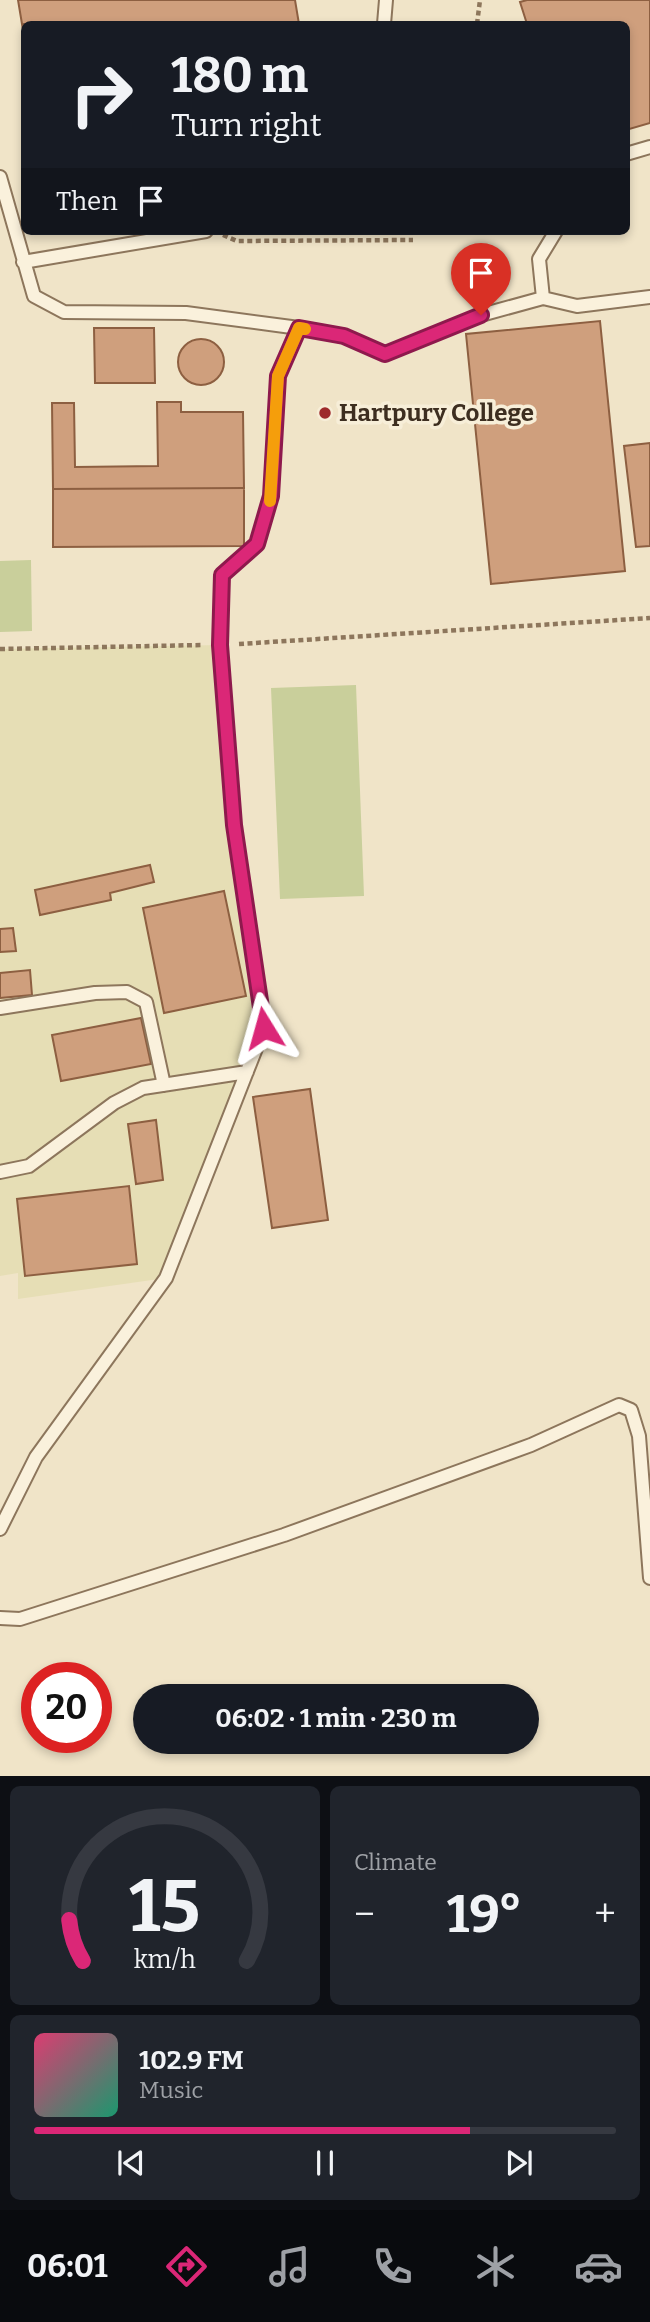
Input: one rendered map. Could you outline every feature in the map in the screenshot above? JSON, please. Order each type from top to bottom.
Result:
[{"type":"lane","points":[[384,21],[386,0]]},
{"type":"lane","points":[[630,153],[650,147]]},
{"type":"lane","points":[[0,177],[34,296],[64,312],[186,313],[344,336],[385,354],[481,315],[542,298],[578,306],[650,297]]},
{"type":"lane","points":[[23,262],[182,235]]},
{"type":"lane","points":[[542,298],[539,259],[554,235]]},
{"type":"lane","points":[[0,1529],[36,1457],[166,1278],[264,1028],[234,825],[220,645],[222,575],[257,544],[271,496],[278,376],[299,328]]},
{"type":"lane","points":[[0,1008],[96,993],[127,992],[146,1002],[164,1085]]},
{"type":"lane","points":[[0,1172],[29,1166],[114,1103],[143,1088],[247,1072]]},
{"type":"lane","points":[[0,1618],[20,1619],[284,1535],[531,1445],[619,1405],[631,1410],[639,1436],[650,1578]]},
{"type":"path","points":[[477,21],[480,0]]},
{"type":"path","points":[[223,235],[237,241],[413,240]]},
{"type":"path","points":[[0,649],[220,645],[650,618]]},
{"type":"shaded area","points":[[220,645],[234,825],[264,1028],[166,1278],[18,1299],[18,1273],[0,1276],[0,649]]},
{"type":"green space","points":[[31,560],[32,631],[0,632],[0,561]]},
{"type":"green space","points":[[356,685],[364,896],[280,899],[271,688]]},
{"type":"building","points":[[18,0],[295,0],[298,21],[22,21]]},
{"type":"building","points":[[650,0],[650,123],[630,129],[630,21],[526,21],[520,2]]},
{"type":"building","points":[[600,321],[625,571],[491,584],[466,334]]},
{"type":"building","points":[[94,328],[154,328],[155,383],[95,383]]},
{"type":"building","points":[[201,339],[217,346],[224,362],[217,378],[201,385],[185,378],[178,362],[185,346]]},
{"type":"building","points":[[157,402],[181,402],[181,412],[243,412],[244,488],[53,489],[52,403],[74,403],[75,467],[158,466]]},
{"type":"building","points":[[650,443],[650,546],[636,547],[624,446]]},
{"type":"building","points":[[244,488],[244,546],[53,547],[53,489]]},
{"type":"building","points":[[150,865],[154,882],[110,893],[111,900],[40,915],[35,890]]},
{"type":"building","points":[[224,891],[246,996],[164,1013],[143,908]]},
{"type":"building","points":[[13,928],[16,951],[0,952],[0,929]]},
{"type":"building","points":[[30,970],[32,995],[0,998],[0,973]]},
{"type":"building","points":[[141,1018],[151,1064],[61,1081],[52,1035]]},
{"type":"building","points":[[310,1089],[328,1220],[272,1228],[253,1097]]},
{"type":"building","points":[[156,1120],[163,1180],[136,1184],[128,1124]]},
{"type":"building","points":[[129,1186],[137,1264],[25,1276],[17,1199]]},
{"type":"slow traffic","points":[[270,501],[278,376],[299,328],[305,329]]},
{"type":"place","name":"Hartpury College","points":[[325,413]]},
{"type":"route","points":[[264,1028],[234,825],[220,645],[222,575],[257,544],[271,496],[278,376],[299,328],[344,336],[385,354],[481,315]]}]
